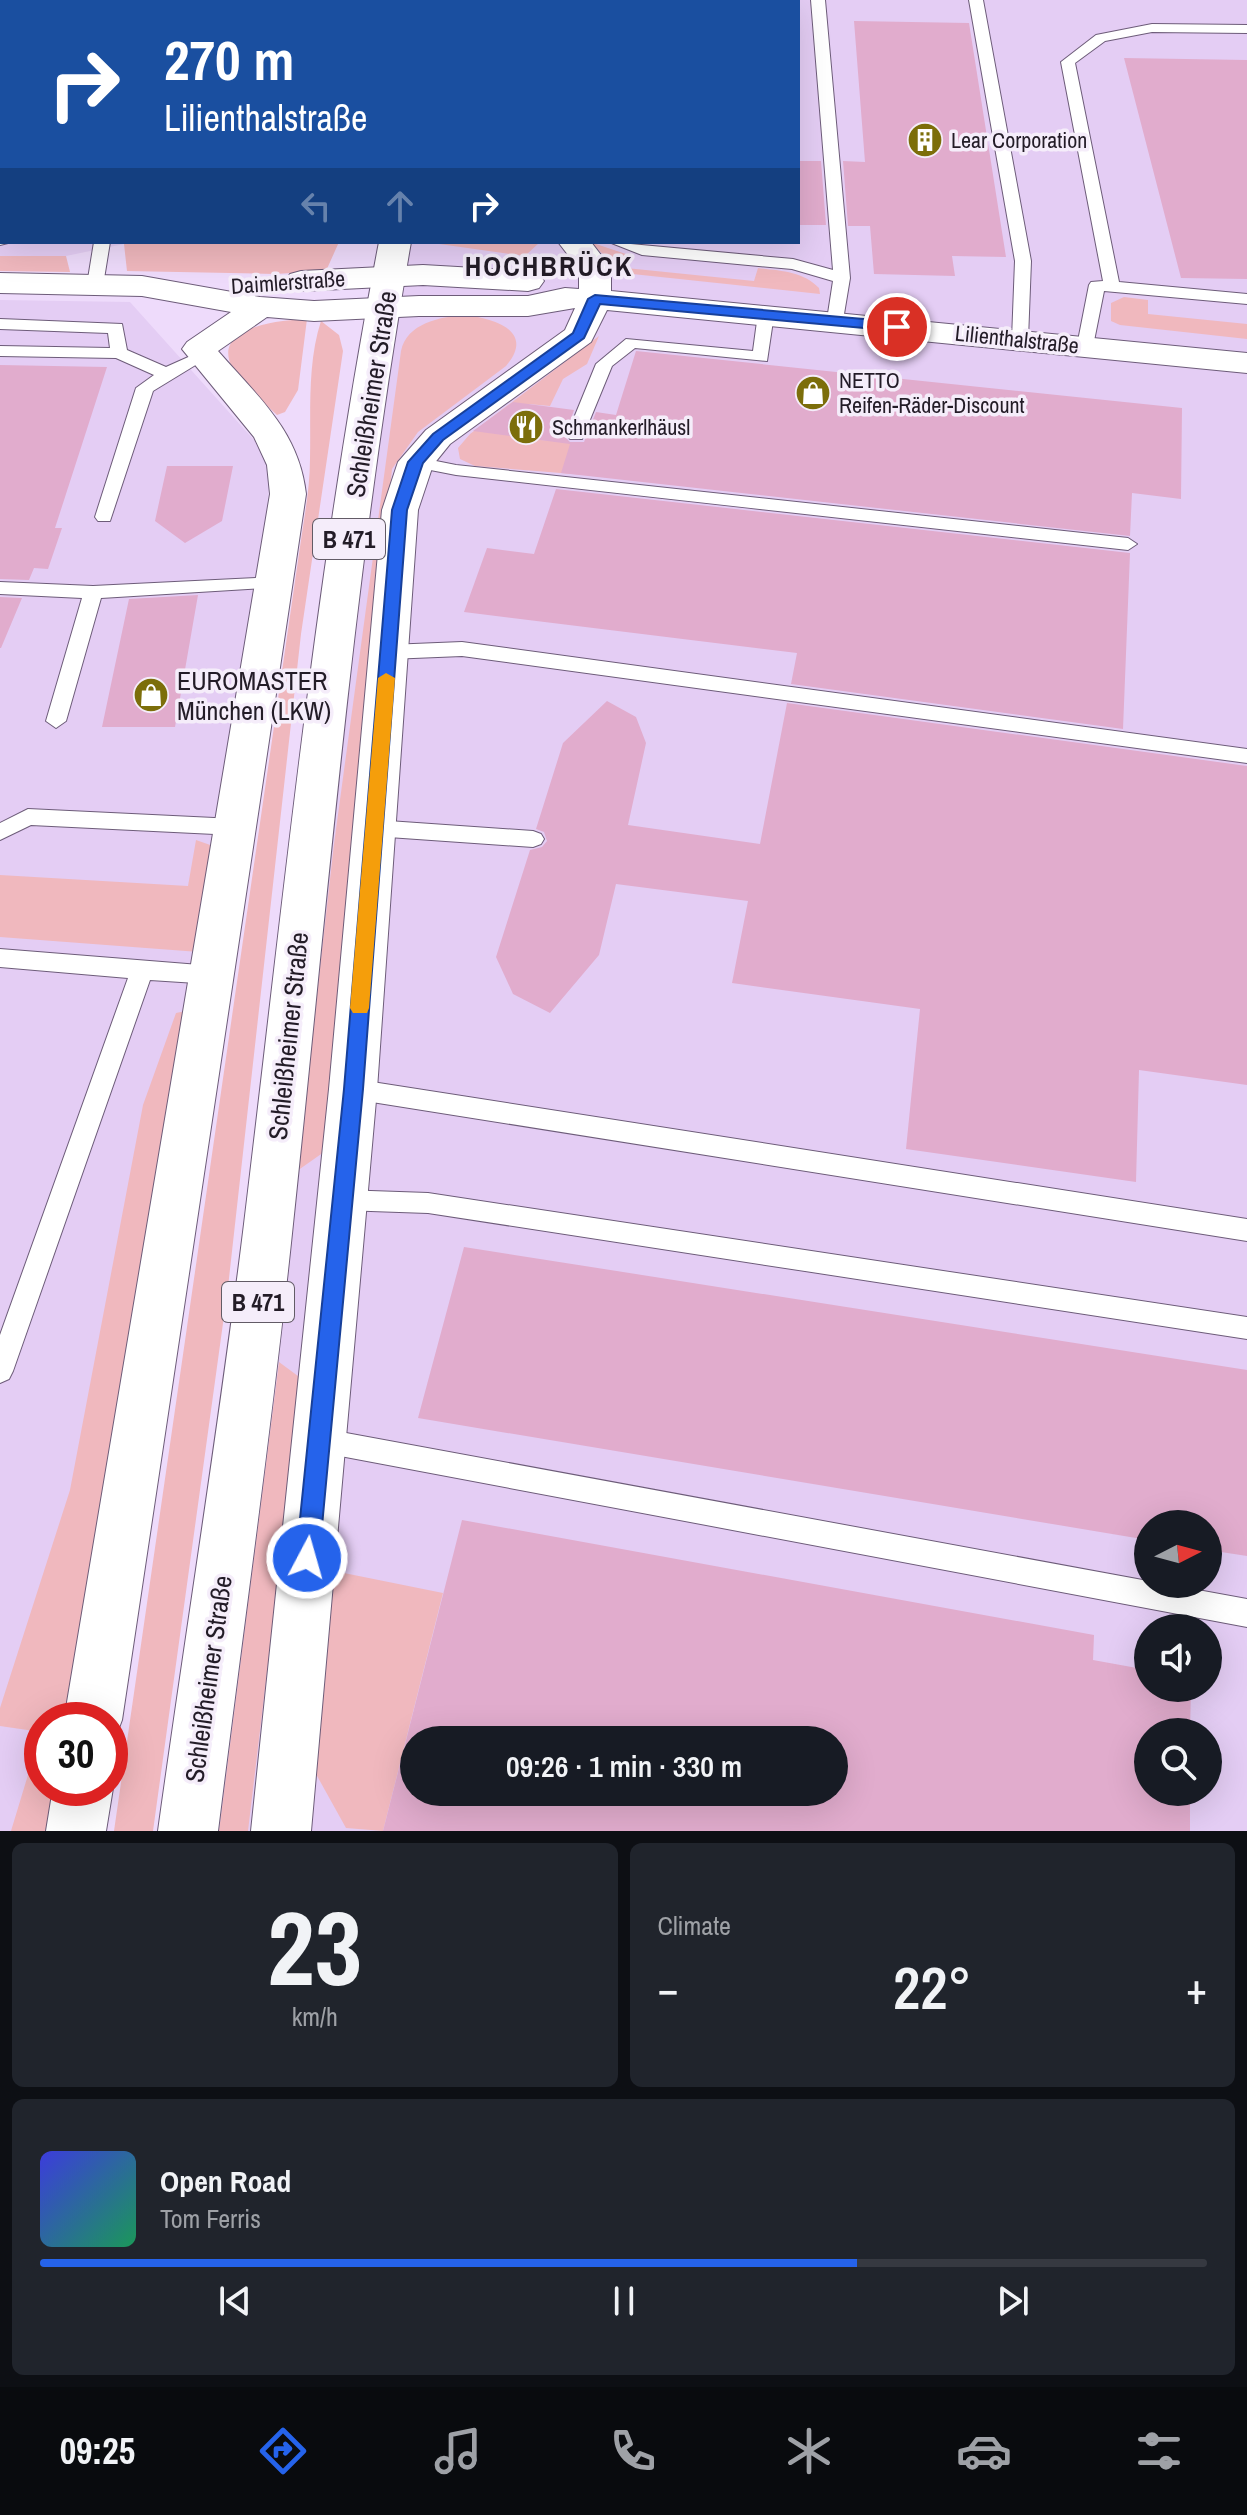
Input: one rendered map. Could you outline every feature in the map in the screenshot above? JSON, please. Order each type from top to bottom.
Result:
[{"type":"street","name":"Schleißheimer Straße","points":[[188,1831],[268,1228],[317,771],[395,244]]},
{"type":"street","points":[[576,244],[595,268],[595,299]]},
{"type":"street","name":"Daimlerstraße","points":[[0,283],[142,286],[260,307],[314,311],[387,292]]},
{"type":"street","name":"Daimlerstraße","points":[[187,293],[243,283],[387,292]]},
{"type":"street","name":"Lilienthalstraße","points":[[387,292],[515,306],[565,298],[595,299],[835,320],[1247,363]]},
{"type":"street","points":[[96,1702],[288,494],[285,465],[270,434],[190,359],[177,319],[187,293]]},
{"type":"street","name":"Schleißheimer Straße","points":[[281,1831],[353,1089],[400,510],[416,462],[438,437],[579,335],[595,299]]},
{"type":"street","points":[[190,359],[260,307]]},
{"type":"street","points":[[76,1831],[80,1806]]},
{"type":"lane","points":[[818,0],[842,278],[835,320]]},
{"type":"lane","points":[[976,0],[1023,261],[1020,339]]},
{"type":"lane","points":[[1112,286],[1068,62],[1101,38],[1152,28],[1247,29]]},
{"type":"lane","points":[[95,285],[102,244]]},
{"type":"lane","points":[[623,244],[642,250],[793,264],[842,278]]},
{"type":"lane","points":[[1085,346],[1097,285],[1247,299]]},
{"type":"lane","points":[[576,435],[604,364],[632,343],[761,357],[766,314]]},
{"type":"lane","points":[[0,324],[116,328],[119,353]]},
{"type":"lane","points":[[0,351],[119,353],[190,359]]},
{"type":"lane","points":[[104,517],[145,388],[190,359]]},
{"type":"lane","points":[[416,462],[472,472],[1128,544]]},
{"type":"lane","points":[[0,588],[93,592],[274,583]]},
{"type":"lane","points":[[56,721],[93,592]]},
{"type":"lane","points":[[389,652],[462,649],[1247,756]]},
{"type":"lane","points":[[0,832],[28,817],[235,827]]},
{"type":"lane","points":[[374,828],[533,839]]},
{"type":"lane","points":[[0,958],[212,975]]},
{"type":"lane","points":[[0,1371],[142,971]]},
{"type":"lane","points":[[353,1089],[1247,1230]]},
{"type":"lane","points":[[342,1200],[428,1203],[1247,1328]]},
{"type":"lane","points":[[319,1440],[1247,1613]]},
{"type":"shaded area","points":[[800,0],[1247,0],[1247,1831],[172,1831],[391,244],[800,244]]},
{"type":"shaded area","points":[[0,244],[124,244],[66,256],[0,256]]},
{"type":"shaded area","points":[[124,244],[338,244],[326,271],[275,274],[127,271]]},
{"type":"shaded area","points":[[439,244],[538,244],[525,256]]},
{"type":"shaded area","points":[[592,244],[629,255],[626,268],[754,281],[758,268],[775,270],[806,278],[819,288],[820,294],[623,273]]},
{"type":"shaded area","points":[[0,256],[66,256],[70,272],[0,271]]},
{"type":"shaded area","points":[[1124,297],[1148,300],[1148,314],[1247,324],[1247,339],[1120,325],[1111,321],[1111,303]]},
{"type":"shaded area","points":[[0,300],[130,302],[272,460],[262,551],[210,886],[46,1702],[24,1702],[24,1806],[44,1806],[47,1831],[0,1831]]},
{"type":"shaded area","points":[[464,315],[487,319],[508,328],[516,344],[506,366],[418,432],[392,469],[324,1152],[297,1171],[334,844],[401,351],[404,341],[417,328],[435,320]]},
{"type":"shaded area","points":[[307,319],[298,390],[285,412],[277,415],[237,376],[228,355],[231,343],[252,328]]},
{"type":"shaded area","points":[[321,321],[339,335],[343,351],[301,634],[228,1287],[153,1831],[114,1831],[118,1806],[128,1806],[128,1734],[307,500],[312,371]]},
{"type":"shaded area","points":[[599,336],[587,364],[563,379],[550,406],[528,404],[523,416],[541,440],[606,445],[598,476],[475,466],[460,459],[458,448],[470,434]]},
{"type":"shaded area","points":[[196,840],[216,847],[199,952],[0,937],[0,875],[188,886]]},
{"type":"shaded area","points":[[190,1010],[69,1702],[24,1702],[24,1730],[0,1726],[0,1708],[70,1490],[143,1105],[176,1013]]},
{"type":"shaded area","points":[[279,1362],[302,1379],[248,1831],[219,1831]]},
{"type":"shaded area","points":[[334,1571],[443,1593],[409,1726],[400,1726],[400,1764],[383,1831],[346,1828],[316,1774]]},
{"type":"shaded area","points":[[24,1788],[24,1806],[51,1806],[47,1831],[11,1831]]},
{"type":"building","name":"Lear Corporation","points":[[854,21],[969,23],[1006,257],[952,256],[955,276],[874,274],[870,226],[848,226],[843,161],[865,162]]},
{"type":"building","points":[[1124,58],[1247,60],[1247,279],[1181,278]]},
{"type":"building","points":[[800,161],[821,161],[826,225],[800,225]]},
{"type":"building","points":[[636,351],[1182,408],[1181,499],[1132,493],[1130,536],[561,473],[570,444],[473,431],[513,402],[574,410],[565,437],[570,442],[584,442],[596,412],[616,415]]},
{"type":"building","points":[[0,365],[107,367],[55,528],[62,528],[48,569],[34,568],[29,580],[0,579]]},
{"type":"building","points":[[167,466],[233,466],[222,521],[185,543],[155,521]]},
{"type":"building","points":[[556,489],[1130,553],[1123,729],[791,684],[797,653],[464,612],[487,548],[534,554]]},
{"type":"building","points":[[198,595],[175,727],[102,727],[129,599]]},
{"type":"building","points":[[0,597],[22,598],[1,648],[0,648]]},
{"type":"building","points":[[607,701],[636,717],[646,743],[628,825],[760,844],[787,703],[1247,766],[1247,1085],[1139,1070],[1136,1182],[906,1149],[920,1009],[732,983],[748,901],[616,884],[599,955],[550,1013],[513,994],[496,957],[530,850],[542,847],[547,841],[544,832],[536,829],[563,743]]},
{"type":"building","points":[[464,1247],[1247,1370],[1247,1556],[1222,1552],[1222,1510],[1134,1510],[1134,1538],[418,1418]]},
{"type":"building","points":[[462,1520],[1094,1635],[1093,1660],[1134,1667],[1134,1702],[1191,1702],[1190,1718],[1134,1718],[1134,1806],[1190,1806],[1190,1831],[383,1831],[400,1764],[400,1806],[848,1806],[848,1726],[410,1726]]},
{"type":"slow traffic","points":[[360,1008],[386,678]]},
{"type":"place","name":"Lear Corporation","points":[[925,140]]},
{"type":"place","name":"NETTO Reifen-Räder-Discount","points":[[813,393]]},
{"type":"place","name":"Schmankerlhäusl","points":[[526,427]]},
{"type":"place","name":"EUROMASTER München (LKW)","points":[[151,695]]},
{"type":"district","name":"HOCHBRÜCK","points":[[549,266]]},
{"type":"route","points":[[307,1558],[353,1089],[400,510],[416,462],[438,437],[579,335],[595,299],[897,327]]}]
